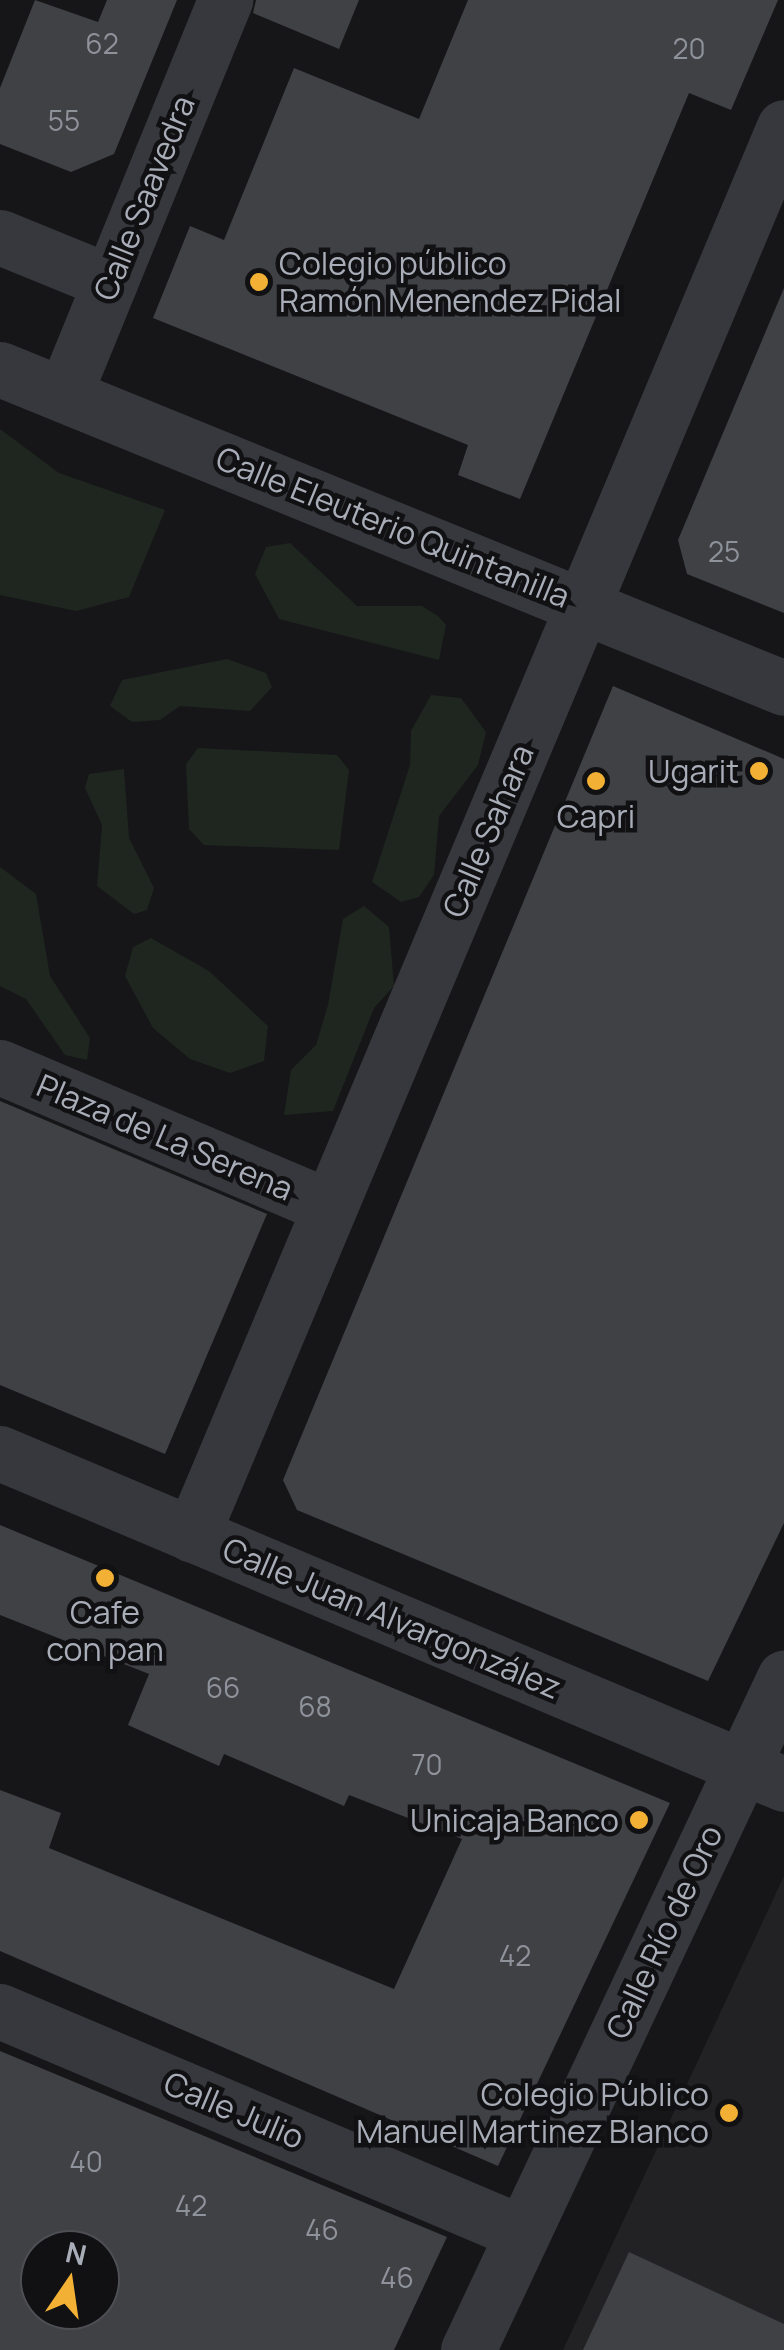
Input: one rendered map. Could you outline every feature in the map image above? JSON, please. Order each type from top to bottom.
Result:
[{"type":"street","name":"Calle Saavedra","points":[[64,395],[225,0]]},
{"type":"street","name":"Calle Sahara","points":[[192,1535],[784,127]]},
{"type":"street","points":[[0,238],[110,282]]},
{"type":"street","name":"Calle Eleuterio Quintanilla","points":[[0,369],[784,688]]},
{"type":"street","name":"Plaza de La Serena","points":[[0,1066],[330,1207]]},
{"type":"street","name":"Calle Juan Alvargonzález","points":[[0,1453],[764,1774]]},
{"type":"street","name":"Calle Río de Oro","points":[[468,2350],[523,2233],[764,1774],[784,1678]]},
{"type":"street","name":"Calle Julio","points":[[0,2011],[523,2233]]},
{"type":"shaded area","points":[[0,429],[59,473],[165,510],[129,597],[76,611],[0,595]]},
{"type":"shaded area","points":[[290,543],[357,606],[422,606],[438,616],[446,625],[439,660],[279,619],[255,574],[266,547]]},
{"type":"shaded area","points":[[227,659],[266,673],[272,687],[250,711],[180,706],[160,720],[132,722],[110,706],[122,680]]},
{"type":"shaded area","points":[[431,695],[461,698],[486,732],[478,765],[439,816],[434,875],[419,897],[401,902],[372,882],[410,765],[411,731]]},
{"type":"shaded area","points":[[198,748],[337,755],[349,770],[339,850],[204,845],[189,829],[186,764]]},
{"type":"shaded area","points":[[124,769],[129,838],[154,888],[147,910],[134,914],[97,886],[102,825],[85,788],[89,774]]},
{"type":"shaded area","points":[[0,867],[36,894],[50,976],[90,1038],[87,1060],[65,1055],[26,999],[0,986]]},
{"type":"shaded area","points":[[364,906],[389,927],[394,986],[374,1008],[333,1111],[284,1115],[291,1070],[316,1045],[328,1005],[343,919]]},
{"type":"shaded area","points":[[151,938],[209,971],[268,1026],[264,1061],[230,1073],[190,1059],[153,1028],[125,976],[133,947]]},
{"type":"shaded area","name":"Colegio Público Manuel Martinez Blanco","points":[[784,1876],[784,2350],[563,2350]]},
{"type":"building","points":[[35,0],[98,22],[107,0],[177,0],[114,154],[71,172],[0,144],[0,88]]},
{"type":"building","points":[[256,0],[359,0],[339,49],[253,13]]},
{"type":"building","points":[[468,0],[778,0],[731,110],[689,93],[520,499],[458,475],[468,445],[153,318],[190,226],[224,240],[294,68],[419,119]]},
{"type":"building","points":[[784,288],[784,613],[687,574],[678,540]]},
{"type":"building","points":[[613,686],[784,759],[784,1523],[708,1681],[297,1510],[283,1480]]},
{"type":"building","points":[[0,1101],[267,1214],[165,1454],[0,1385]]},
{"type":"building","points":[[0,1525],[670,1803],[498,2166],[0,1951],[0,1790],[61,1813],[49,1848],[394,1989],[462,1839],[349,1795],[344,1806],[224,1754],[219,1766],[128,1725],[149,1674],[0,1615]]},
{"type":"building","points":[[0,2051],[447,2237],[394,2350],[0,2350]]},
{"type":"building","points":[[629,2252],[784,2324],[784,2350],[583,2350]]},
{"type":"place","name":"Colegio público Ramón Menendez Pidal","points":[[259,282]]},
{"type":"place","name":"Ugarit","points":[[759,771]]},
{"type":"place","name":"Capri","points":[[596,781]]},
{"type":"place","name":"Cafe con pan","points":[[105,1578]]},
{"type":"place","name":"Unicaja Banco","points":[[639,1820]]},
{"type":"place","name":"Colegio Público Manuel Martinez Blanco","points":[[729,2113]]}]
